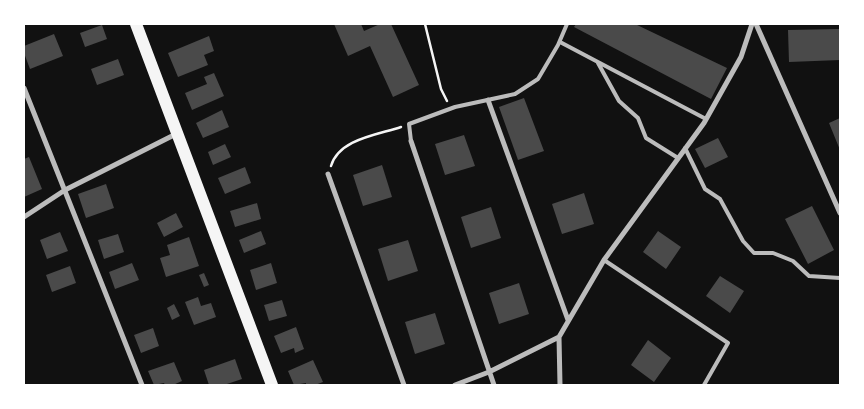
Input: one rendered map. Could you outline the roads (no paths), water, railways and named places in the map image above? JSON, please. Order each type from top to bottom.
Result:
[{"type":"main road","points":[[136,24],[272,385]]},
{"type":"street","points":[[560,385],[559,337],[568,320],[604,260],[706,119],[741,57],[752,24]]},
{"type":"street","points":[[756,24],[840,214]]},
{"type":"street","points":[[24,88],[142,385]]},
{"type":"street","points":[[488,100],[568,320]]},
{"type":"street","points":[[24,217],[65,190],[176,133]]},
{"type":"street","points":[[411,141],[494,385]]},
{"type":"street","points":[[328,174],[404,385]]},
{"type":"street","points":[[455,385],[489,372],[559,337]]},
{"type":"lane","points":[[411,141],[410,124],[451,108],[515,94],[538,79],[560,42],[567,24]]},
{"type":"lane","points":[[560,42],[706,119]]},
{"type":"lane","points":[[598,63],[619,101],[638,118],[646,138],[678,158]]},
{"type":"lane","points":[[685,148],[705,189],[720,199],[743,241],[754,253],[773,253],[793,261],[809,276],[840,278]]},
{"type":"lane","points":[[604,260],[728,343],[704,385]]}]
